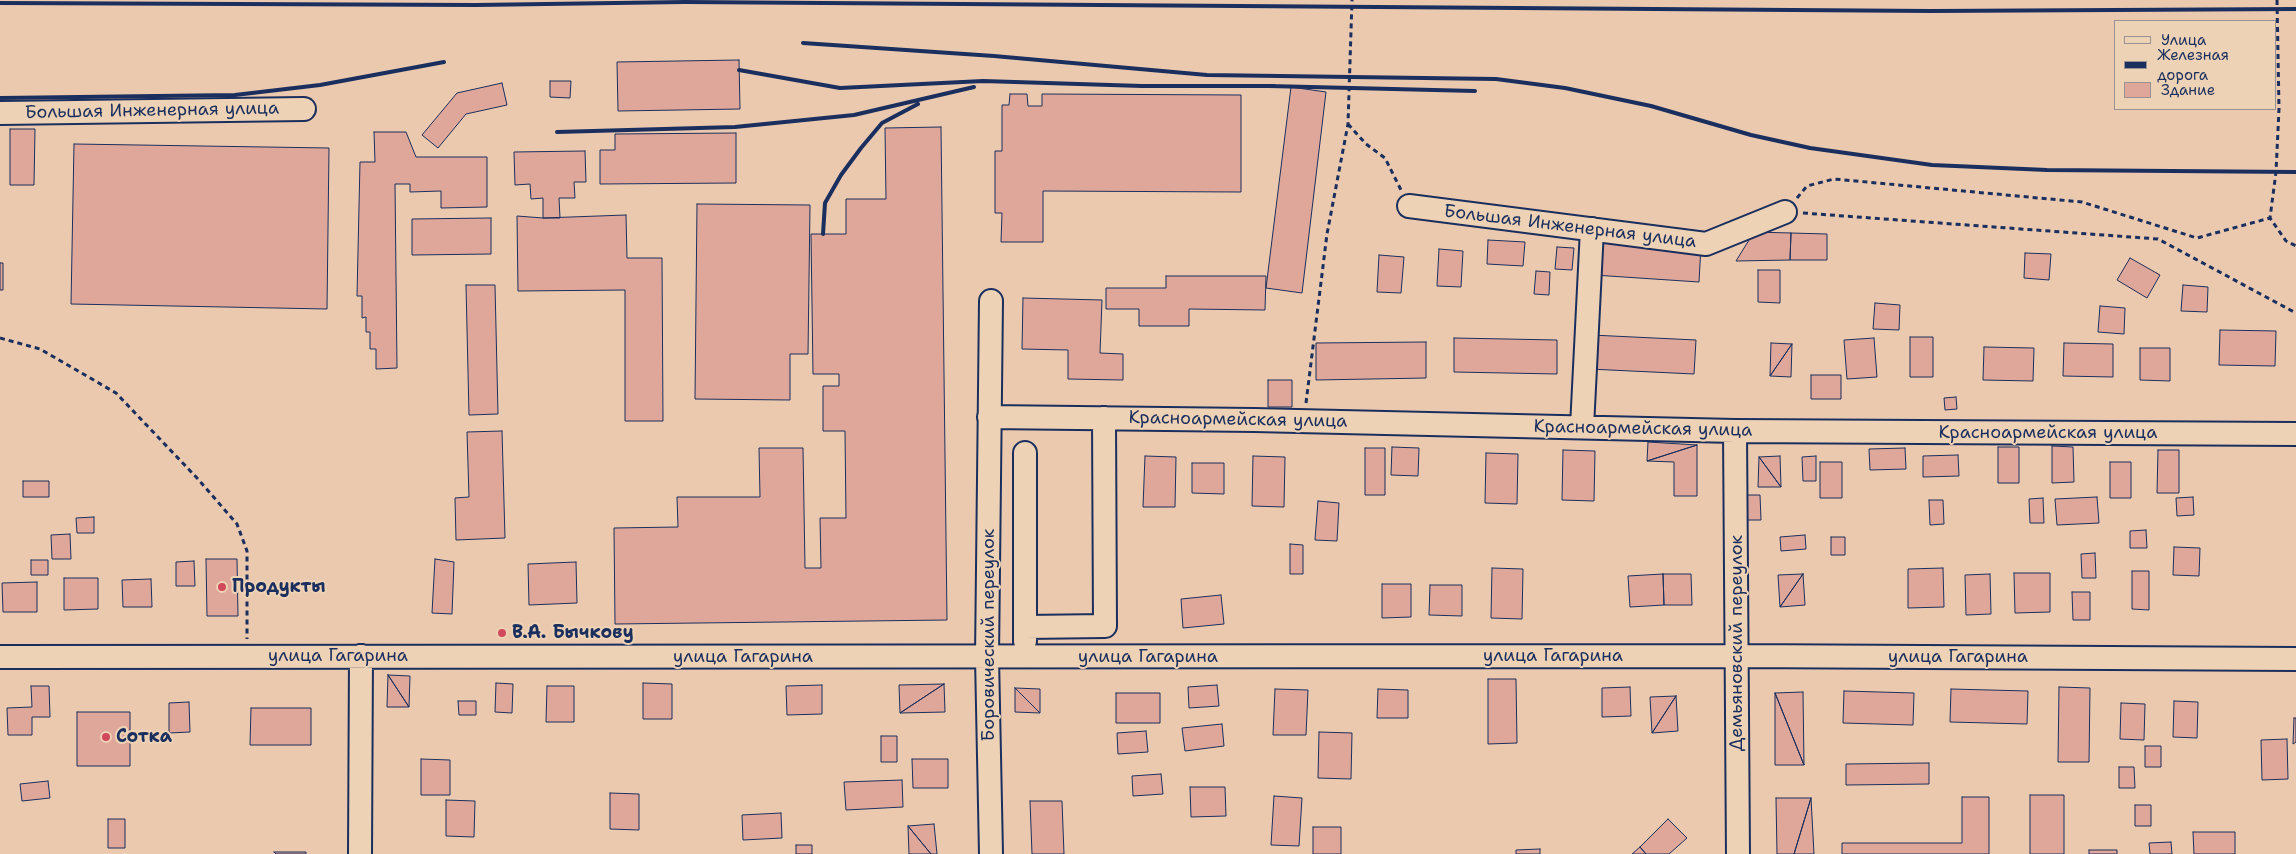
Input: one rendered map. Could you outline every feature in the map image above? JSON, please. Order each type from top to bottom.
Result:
[{"type":"street","name":"Большая Инженерная улица","points":[[0,113],[304,109]]},
{"type":"street","name":"Большая Инженерная улица","points":[[1409,206],[1706,244],[1784,212]]},
{"type":"street","points":[[1582,427],[1592,229]]},
{"type":"street","name":"Боровический переулок","points":[[991,301],[987,657],[991,854]]},
{"type":"street","name":"Красноармейская улица","points":[[989,416],[1735,431],[2296,434]]},
{"type":"street","points":[[1025,627],[1105,626],[1104,418]]},
{"type":"street","name":"Демьяновский переулок","points":[[1735,431],[1738,854]]},
{"type":"street","points":[[1025,453],[1025,657]]},
{"type":"street","points":[[360,854],[361,656]]},
{"type":"street","name":"улица Гагарина","points":[[0,657],[1737,656],[2296,659]]},
{"type":"path","points":[[1304,412],[1327,234],[1348,124],[1352,0]]},
{"type":"path","points":[[2277,0],[2278,109],[2276,172],[2270,218],[2286,241],[2296,246]]},
{"type":"path","points":[[1348,124],[1366,144],[1385,158],[1409,206]]},
{"type":"path","points":[[1784,212],[1807,186],[1834,179],[2082,202],[2197,238],[2270,218]]},
{"type":"path","points":[[1784,212],[2158,239],[2296,313]]},
{"type":"path","points":[[0,338],[40,349],[116,393],[197,478],[237,524],[247,551],[248,656]]},
{"type":"building","points":[[739,60],[740,109],[618,111],[617,62]]},
{"type":"building","points":[[550,81],[571,81],[570,98],[550,97]]},
{"type":"building","points":[[502,83],[507,105],[466,114],[438,148],[422,135],[457,93]]},
{"type":"building","points":[[1291,87],[1326,92],[1302,293],[1266,288]]},
{"type":"building","points":[[1010,94],[1027,94],[1028,106],[1042,106],[1042,94],[1241,95],[1241,192],[1043,191],[1043,242],[1001,242],[1002,213],[995,213],[995,151],[1002,151],[1002,105],[1009,105]]},
{"type":"building","points":[[941,127],[947,620],[615,624],[614,528],[678,527],[677,497],[760,497],[759,448],[803,448],[805,568],[821,568],[820,518],[846,518],[845,431],[823,431],[823,386],[839,386],[839,374],[813,374],[811,234],[846,234],[846,199],[886,199],[885,128]]},
{"type":"building","points":[[10,129],[35,129],[34,185],[10,185]]},
{"type":"building","points":[[374,132],[406,132],[416,157],[487,157],[487,207],[441,208],[441,191],[410,192],[410,184],[395,184],[397,368],[376,369],[376,349],[370,349],[370,332],[366,332],[366,317],[362,318],[362,296],[357,296],[360,162],[375,162]]},
{"type":"building","points":[[736,133],[736,183],[600,184],[600,150],[615,150],[615,134]]},
{"type":"building","points":[[74,144],[329,148],[327,309],[71,304]]},
{"type":"building","points":[[585,151],[586,182],[574,182],[575,198],[559,198],[560,218],[543,218],[543,198],[531,199],[530,184],[515,185],[514,152]]},
{"type":"building","points":[[697,204],[810,205],[808,354],[790,354],[790,400],[695,399]]},
{"type":"building","points":[[626,215],[627,258],[662,258],[663,421],[625,421],[625,290],[518,291],[517,216],[543,218]]},
{"type":"building","points":[[491,218],[491,254],[412,255],[412,219]]},
{"type":"building","points":[[1754,232],[1791,233],[1790,260],[1736,261]]},
{"type":"building","points":[[1791,233],[1827,234],[1827,260],[1790,260]]},
{"type":"building","points":[[1597,239],[1701,246],[1699,282],[1594,275]]},
{"type":"building","points":[[1488,240],[1525,242],[1523,266],[1487,264]]},
{"type":"building","points":[[1557,247],[1574,248],[1572,270],[1555,269]]},
{"type":"building","points":[[1439,249],[1463,251],[1461,287],[1437,286]]},
{"type":"building","points":[[2025,253],[2051,254],[2049,280],[2024,278]]},
{"type":"building","points":[[1379,255],[1404,257],[1401,293],[1377,292]]},
{"type":"building","points":[[2130,258],[2160,275],[2147,298],[2117,280]]},
{"type":"building","points":[[0,263],[3,263],[3,290],[0,290]]},
{"type":"building","points":[[1758,270],[1780,270],[1780,303],[1758,302]]},
{"type":"building","points":[[1536,271],[1550,272],[1549,295],[1534,294]]},
{"type":"building","points":[[1166,276],[1266,276],[1265,310],[1189,309],[1189,326],[1139,326],[1139,309],[1106,309],[1106,288],[1166,288]]},
{"type":"building","points":[[466,285],[495,285],[498,414],[469,415]]},
{"type":"building","points":[[2183,285],[2208,287],[2207,312],[2181,311]]},
{"type":"building","points":[[1023,298],[1102,300],[1100,353],[1123,354],[1123,380],[1068,379],[1068,350],[1022,349]]},
{"type":"building","points":[[1875,303],[1900,305],[1899,330],[1873,329]]},
{"type":"building","points":[[2100,306],[2125,308],[2124,334],[2098,332]]},
{"type":"building","points":[[2220,330],[2276,331],[2275,366],[2219,365]]},
{"type":"building","points":[[1591,335],[1696,340],[1694,374],[1589,369]]},
{"type":"building","points":[[1910,337],[1933,337],[1933,377],[1910,377]]},
{"type":"building","points":[[1454,338],[1557,340],[1557,374],[1454,372]]},
{"type":"building","points":[[1874,338],[1877,377],[1847,379],[1844,340]]},
{"type":"building","points":[[1426,342],[1426,378],[1316,380],[1316,343]]},
{"type":"building","points":[[1771,343],[1792,344],[1770,376]]},
{"type":"building","points":[[2064,343],[2113,344],[2113,377],[2063,376]]},
{"type":"building","points":[[1792,344],[1791,377],[1770,376]]},
{"type":"building","points":[[1984,347],[2034,348],[2033,381],[1983,380]]},
{"type":"building","points":[[2140,348],[2170,348],[2170,381],[2140,380]]},
{"type":"building","points":[[1811,375],[1841,375],[1841,399],[1811,399]]},
{"type":"building","points":[[1268,380],[1292,380],[1292,407],[1268,407]]},
{"type":"building","points":[[1956,397],[1957,409],[1945,410],[1944,398]]},
{"type":"building","points":[[502,431],[505,538],[456,540],[455,498],[469,497],[467,432]]},
{"type":"building","points":[[1648,442],[1697,445],[1647,461]]},
{"type":"building","points":[[1697,445],[1697,496],[1674,496],[1674,462],[1647,461]]},
{"type":"building","points":[[2052,446],[2073,447],[2074,482],[2052,483]]},
{"type":"building","points":[[1392,447],[1419,448],[1418,476],[1391,475]]},
{"type":"building","points":[[1998,447],[2019,447],[2019,483],[1998,483]]},
{"type":"building","points":[[1365,448],[1385,448],[1385,495],[1365,495]]},
{"type":"building","points":[[1905,448],[1906,469],[1870,470],[1869,449]]},
{"type":"building","points":[[1563,450],[1595,451],[1594,501],[1562,500]]},
{"type":"building","points":[[2158,450],[2179,450],[2179,493],[2157,493]]},
{"type":"building","points":[[1486,453],[1518,454],[1517,504],[1485,503]]},
{"type":"building","points":[[1958,455],[1959,476],[1923,477],[1923,456]]},
{"type":"building","points":[[1145,456],[1176,457],[1175,507],[1143,507]]},
{"type":"building","points":[[1253,456],[1285,457],[1284,507],[1252,506]]},
{"type":"building","points":[[1780,456],[1781,487],[1759,457]]},
{"type":"building","points":[[1816,456],[1816,481],[1803,481],[1802,457]]},
{"type":"building","points":[[1759,457],[1781,487],[1758,487]]},
{"type":"building","points":[[1820,462],[1842,462],[1842,498],[1820,498]]},
{"type":"building","points":[[2110,462],[2131,462],[2131,498],[2110,498]]},
{"type":"building","points":[[1192,463],[1224,463],[1224,494],[1192,493]]},
{"type":"building","points":[[23,481],[49,481],[49,497],[23,497]]},
{"type":"building","points":[[1746,495],[1760,495],[1761,520],[1746,520]]},
{"type":"building","points":[[2097,497],[2099,523],[2057,525],[2055,499]]},
{"type":"building","points":[[2193,497],[2194,515],[2177,516],[2176,498]]},
{"type":"building","points":[[2043,498],[2044,523],[2030,523],[2029,499]]},
{"type":"building","points":[[1929,500],[1943,500],[1944,524],[1930,525]]},
{"type":"building","points":[[1318,501],[1339,503],[1337,541],[1315,540]]},
{"type":"building","points":[[94,517],[94,533],[77,533],[76,518]]},
{"type":"building","points":[[2146,530],[2147,548],[2130,548],[2130,531]]},
{"type":"building","points":[[70,534],[71,559],[52,559],[51,535]]},
{"type":"building","points":[[1805,535],[1806,549],[1781,551],[1780,537]]},
{"type":"building","points":[[1831,537],[1845,537],[1845,555],[1831,555]]},
{"type":"building","points":[[1290,544],[1303,545],[1303,574],[1290,574]]},
{"type":"building","points":[[2174,547],[2200,548],[2199,576],[2173,575]]},
{"type":"building","points":[[2095,553],[2096,578],[2082,578],[2081,554]]},
{"type":"building","name":"Продукты","points":[[206,559],[237,559],[238,616],[207,616]]},
{"type":"building","points":[[435,559],[454,562],[452,614],[432,613]]},
{"type":"building","points":[[31,560],[48,560],[48,575],[31,575]]},
{"type":"building","points":[[194,561],[195,586],[176,586],[176,562]]},
{"type":"building","points":[[576,562],[577,603],[529,605],[528,564]]},
{"type":"building","points":[[1492,568],[1523,569],[1522,619],[1491,618]]},
{"type":"building","points":[[1943,568],[1944,607],[1908,608],[1908,569]]},
{"type":"building","points":[[2132,571],[2149,571],[2149,610],[2132,609]]},
{"type":"building","points":[[2014,573],[2050,573],[2050,612],[2015,613]]},
{"type":"building","points":[[1663,574],[1664,605],[1630,607],[1628,576]]},
{"type":"building","points":[[1663,574],[1691,574],[1692,605],[1664,605]]},
{"type":"building","points":[[1803,574],[1780,607],[1778,575]]},
{"type":"building","points":[[1803,574],[1805,605],[1780,607]]},
{"type":"building","points":[[1990,574],[1991,614],[1966,615],[1965,575]]},
{"type":"building","points":[[64,578],[98,578],[98,609],[64,610]]},
{"type":"building","points":[[151,579],[152,607],[123,607],[122,580]]},
{"type":"building","points":[[37,582],[37,612],[3,612],[2,583]]},
{"type":"building","points":[[1382,584],[1411,584],[1411,617],[1382,618]]},
{"type":"building","points":[[1430,585],[1462,585],[1462,616],[1429,615]]},
{"type":"building","points":[[2072,592],[2090,592],[2090,620],[2073,620]]},
{"type":"building","points":[[1221,595],[1224,624],[1183,628],[1181,599]]},
{"type":"building","points":[[388,675],[410,676],[409,707]]},
{"type":"building","points":[[388,675],[409,707],[387,707]]},
{"type":"building","points":[[1488,679],[1516,679],[1517,743],[1488,744]]},
{"type":"building","points":[[496,683],[513,684],[512,713],[495,712]]},
{"type":"building","points":[[643,683],[672,684],[672,719],[643,719]]},
{"type":"building","points":[[944,684],[945,712],[900,713]]},
{"type":"building","points":[[944,684],[900,713],[899,685]]},
{"type":"building","points":[[822,685],[822,714],[787,715],[786,686]]},
{"type":"building","points":[[1217,685],[1219,706],[1189,708],[1188,687]]},
{"type":"building","points":[[31,686],[49,686],[50,717],[32,717],[32,735],[8,735],[7,708],[32,707]]},
{"type":"building","points":[[547,686],[574,686],[574,722],[546,722]]},
{"type":"building","points":[[1630,687],[1631,716],[1602,717],[1602,688]]},
{"type":"building","points":[[2059,687],[2090,688],[2089,762],[2058,762]]},
{"type":"building","points":[[1015,688],[1040,713],[1015,712]]},
{"type":"building","points":[[1015,688],[1040,689],[1040,713]]},
{"type":"building","points":[[1275,689],[1308,690],[1306,735],[1273,735]]},
{"type":"building","points":[[1378,689],[1408,690],[1408,718],[1377,718]]},
{"type":"building","points":[[1951,689],[2028,691],[2027,724],[1950,722]]},
{"type":"building","points":[[1844,691],[1914,693],[1913,725],[1843,723]]},
{"type":"building","points":[[1803,692],[1804,765],[1775,693]]},
{"type":"building","points":[[1116,693],[1160,693],[1160,723],[1116,723]]},
{"type":"building","points":[[1775,693],[1804,765],[1775,765]]},
{"type":"building","points":[[1676,696],[1652,733],[1650,697]]},
{"type":"building","points":[[1676,696],[1678,731],[1652,733]]},
{"type":"building","points":[[458,701],[476,701],[476,715],[459,715]]},
{"type":"building","points":[[2174,701],[2198,702],[2197,738],[2173,737]]},
{"type":"building","points":[[189,702],[190,732],[169,733],[169,703]]},
{"type":"building","points":[[2121,703],[2145,704],[2144,740],[2120,739]]},
{"type":"building","points":[[251,708],[311,708],[311,745],[250,745]]},
{"type":"building","points":[[77,712],[130,712],[130,766],[77,766]]},
{"type":"building","points":[[2294,718],[2296,718],[2296,742],[2293,744]]},
{"type":"building","points":[[1222,724],[1224,746],[1185,751],[1182,728]]},
{"type":"building","points":[[1146,731],[1148,752],[1118,754],[1117,733]]},
{"type":"building","points":[[1319,732],[1352,733],[1351,779],[1318,778]]},
{"type":"building","points":[[881,736],[897,736],[897,762],[881,762]]},
{"type":"building","points":[[2287,739],[2288,779],[2262,780],[2261,740]]},
{"type":"building","points":[[2145,746],[2161,746],[2161,767],[2145,767]]},
{"type":"building","points":[[421,759],[450,760],[450,795],[421,795]]},
{"type":"building","points":[[912,759],[948,759],[948,788],[913,788]]},
{"type":"building","points":[[1929,763],[1929,784],[1846,785],[1846,764]]},
{"type":"building","points":[[2119,767],[2134,767],[2135,788],[2119,788]]},
{"type":"building","points":[[1161,774],[1163,794],[1133,796],[1132,776]]},
{"type":"building","points":[[902,780],[903,807],[846,810],[844,782]]},
{"type":"building","points":[[48,781],[50,798],[22,801],[20,784]]},
{"type":"building","points":[[1190,787],[1225,787],[1226,816],[1191,817]]},
{"type":"building","points":[[610,793],[639,794],[639,830],[610,829]]},
{"type":"building","points":[[2030,795],[2064,795],[2064,854],[2030,854]]},
{"type":"building","points":[[1274,796],[1302,798],[1299,846],[1271,845]]},
{"type":"building","points":[[1962,797],[1989,797],[1989,854],[1842,854],[1842,843],[1962,843]]},
{"type":"building","points":[[1776,798],[1811,798],[1794,854],[1777,854]]},
{"type":"building","points":[[1811,798],[1814,854],[1794,854]]},
{"type":"building","points":[[446,800],[475,801],[474,837],[446,836]]},
{"type":"building","points":[[1030,801],[1062,801],[1064,854],[1032,854]]},
{"type":"building","points":[[2135,805],[2151,805],[2151,826],[2135,826]]},
{"type":"building","points":[[781,813],[782,838],[743,840],[742,815]]},
{"type":"building","points":[[108,819],[125,819],[125,848],[108,848]]},
{"type":"building","points":[[1668,819],[1687,838],[1669,854],[1646,854],[1640,847]]},
{"type":"building","points":[[934,824],[937,854],[931,854],[908,826]]},
{"type":"building","points":[[908,826],[931,854],[909,854]]},
{"type":"building","points":[[1313,827],[1341,827],[1341,854],[1313,854]]},
{"type":"building","points":[[2193,832],[2235,832],[2235,854],[2194,854]]},
{"type":"building","points":[[2171,842],[2172,854],[2150,854],[2149,843]]},
{"type":"building","points":[[796,845],[812,845],[812,854],[796,854]]},
{"type":"building","points":[[1640,847],[1646,854],[1632,854]]},
{"type":"building","points":[[1540,849],[1540,854],[1516,854],[1516,850]]},
{"type":"building","points":[[2089,850],[2117,850],[2117,854],[2089,854]]},
{"type":"building","points":[[274,852],[306,852],[306,854],[276,854]]},
{"type":"railway","points":[[0,3],[476,5],[685,2],[1931,11],[2296,9]]},
{"type":"railway","points":[[803,43],[994,56],[1207,75],[1496,79],[1565,88],[1651,106],[1751,135],[1810,148],[1932,165],[2047,170],[2296,172]]},
{"type":"railway","points":[[0,98],[235,95],[320,85],[444,62]]},
{"type":"railway","points":[[739,70],[840,88],[983,81],[1142,86],[1275,86]]},
{"type":"railway","points":[[1269,86],[1475,91]]},
{"type":"railway","points":[[557,132],[735,127],[854,115],[974,87]]},
{"type":"railway","points":[[823,234],[825,203],[841,175],[882,123],[918,104]]},
{"type":"place","name":"Продукты","points":[[222,587]]},
{"type":"place","name":"В.А. Бычкову","points":[[502,633]]},
{"type":"place","name":"Сотка","points":[[106,737]]}]
